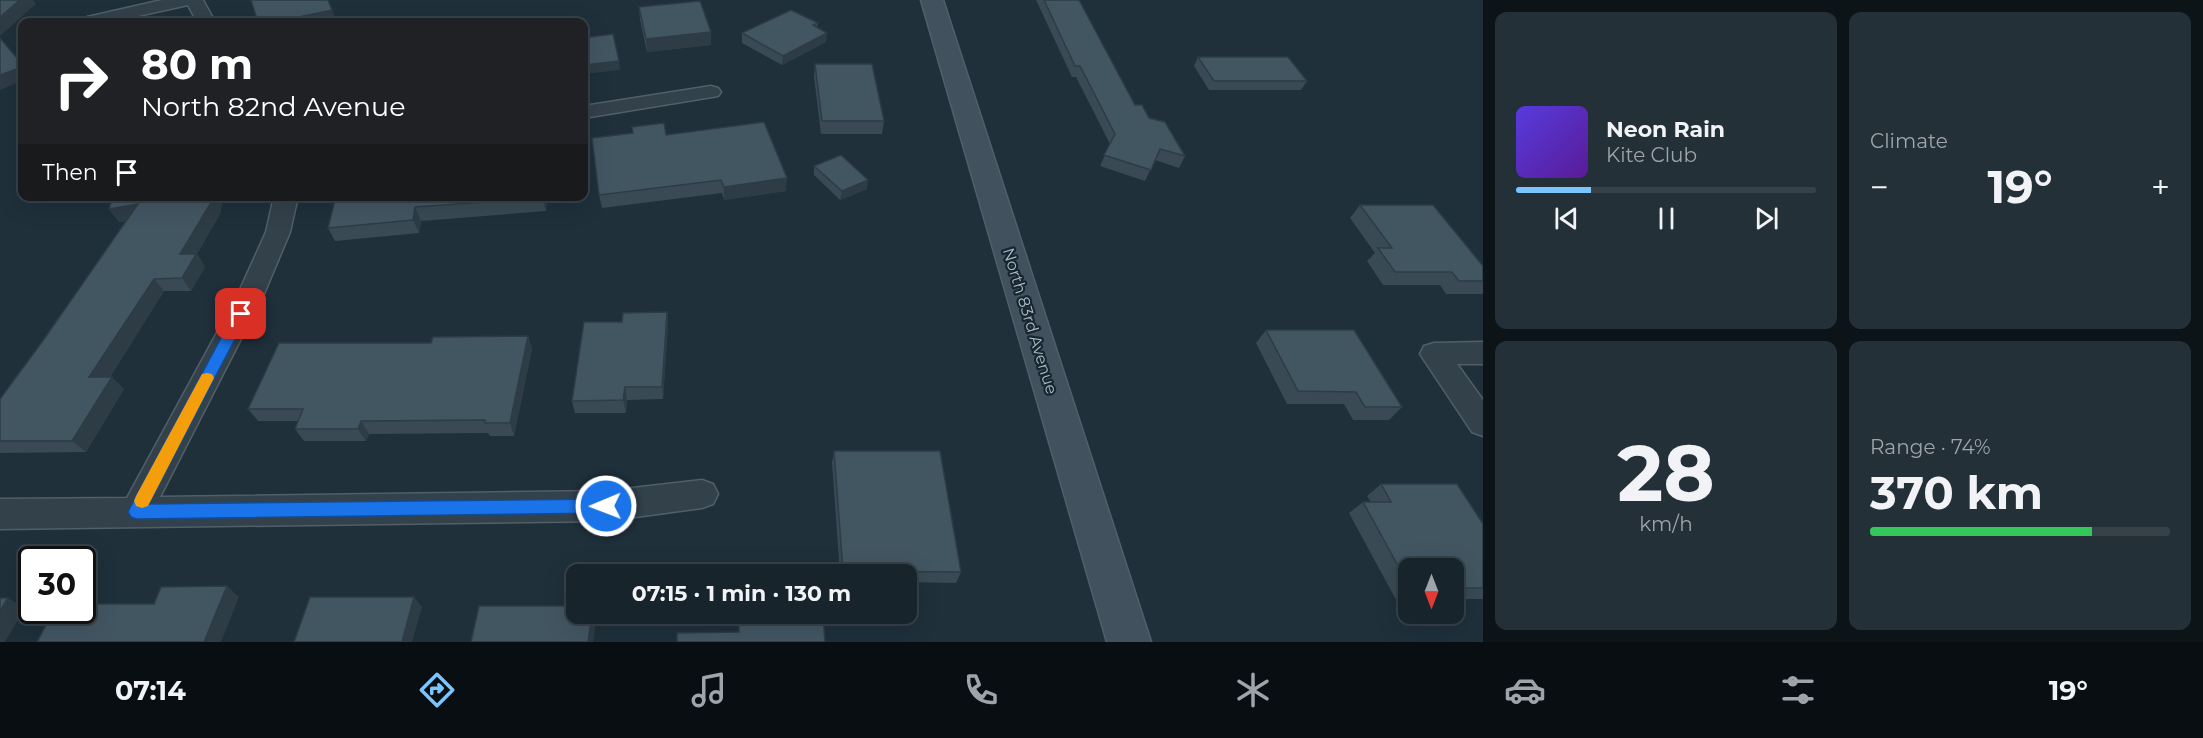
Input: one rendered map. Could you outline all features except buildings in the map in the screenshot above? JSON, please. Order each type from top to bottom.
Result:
[{"type":"main road","name":"North 83rd Avenue","points":[[932,0],[1129,642]]},
{"type":"street","points":[[106,18],[186,0]]},
{"type":"street","points":[[194,0],[204,18]]},
{"type":"street","points":[[588,111],[711,92]]},
{"type":"street","points":[[136,512],[251,294],[278,232],[285,201]]},
{"type":"street","points":[[1483,354],[1434,354],[1483,423]]},
{"type":"street","points":[[0,514],[606,506],[702,494]]},
{"type":"slow traffic","points":[[142,501],[207,378]]},
{"type":"route","points":[[241,314],[136,512],[606,506]]}]
